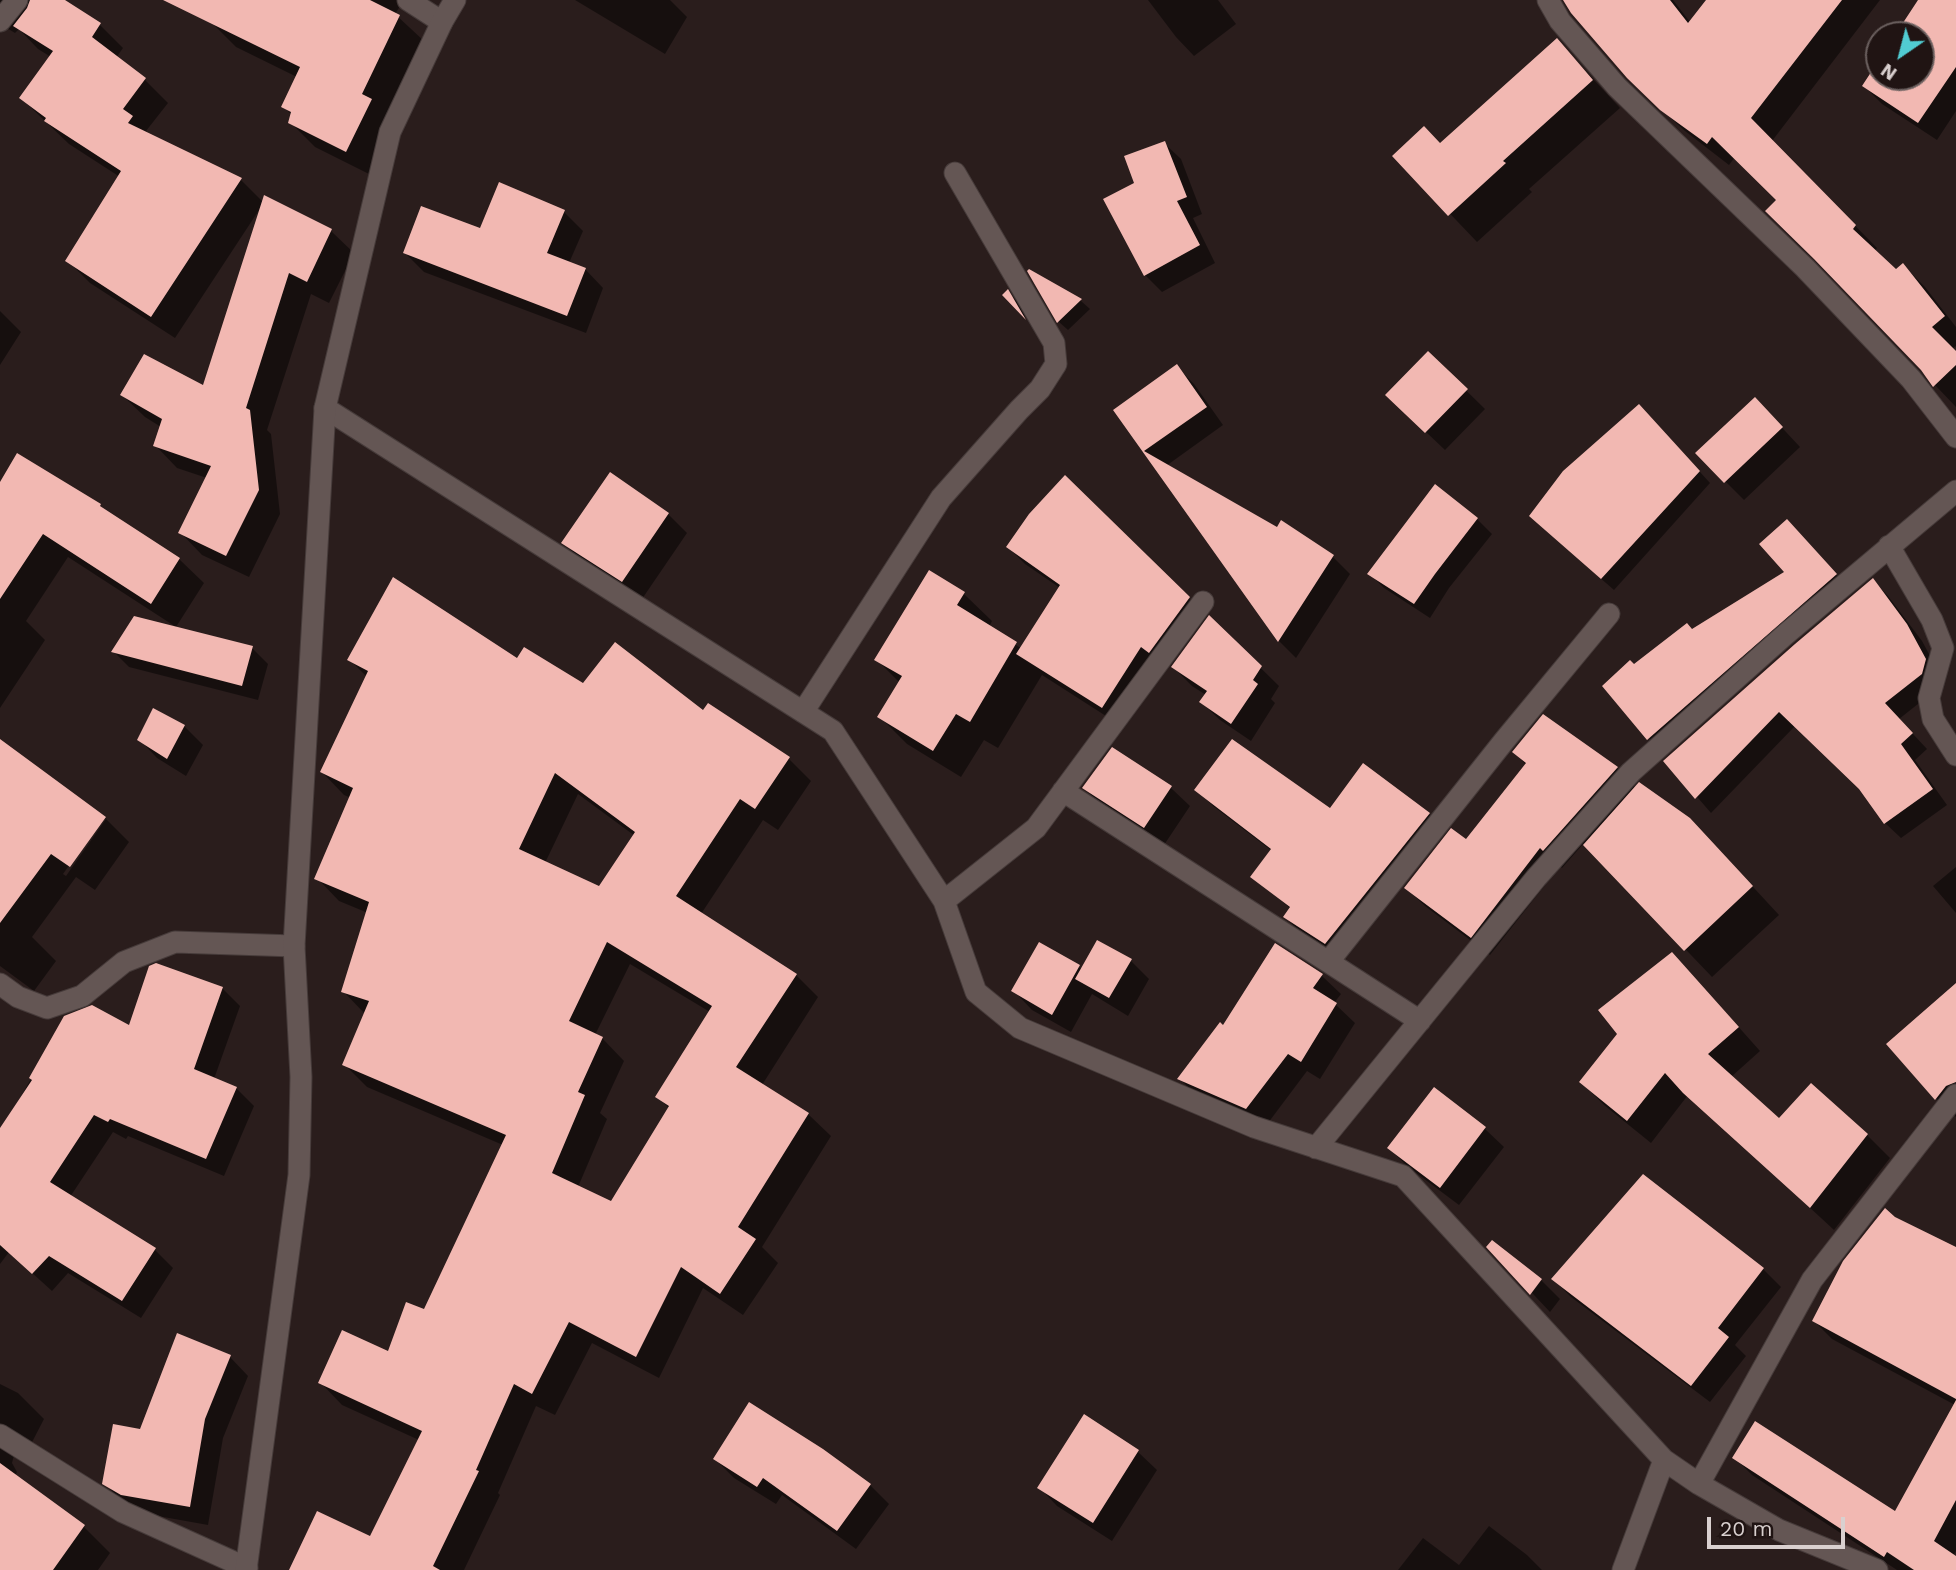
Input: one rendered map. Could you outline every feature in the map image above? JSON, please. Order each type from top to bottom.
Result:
[{"type":"street","points":[[0,21],[17,0]]},
{"type":"street","points":[[408,0],[442,22]]},
{"type":"street","points":[[0,1435],[123,1512],[246,1569],[299,1175],[301,1077],[294,946],[325,408],[390,132],[455,0]]},
{"type":"street","points":[[1548,0],[1560,21],[1617,87],[1805,268],[1911,379],[1956,437]]},
{"type":"street","points":[[803,712],[941,498],[1040,389],[1056,364],[1054,344],[955,173]]},
{"type":"street","points":[[325,408],[833,732],[944,901],[976,992],[1020,1028],[1254,1127],[1403,1176],[1664,1460],[1699,1484],[1779,1530],[1877,1570]]},
{"type":"street","points":[[1316,1148],[1536,878],[1631,772],[1786,634],[1956,491]]},
{"type":"street","points":[[1889,546],[1932,620],[1943,648],[1929,698],[1933,719],[1956,755]]},
{"type":"street","points":[[944,901],[1036,828],[1203,603]]},
{"type":"street","points":[[1329,961],[1609,614]]},
{"type":"street","points":[[1063,791],[1420,1021]]},
{"type":"street","points":[[0,984],[18,997],[47,1008],[82,996],[124,962],[175,942],[294,946]]},
{"type":"street","points":[[1699,1484],[1812,1280],[1956,1095]]},
{"type":"street","points":[[1623,1570],[1664,1460]]},
{"type":"building","points":[[30,0],[65,0],[101,23],[92,37],[146,78],[123,109],[133,116],[128,123],[242,178],[151,317],[65,261],[121,171],[44,121],[46,118],[19,98],[53,51],[13,26]]},
{"type":"building","points":[[163,0],[370,0],[400,15],[362,94],[372,99],[346,152],[288,123],[291,112],[281,107],[300,67]]},
{"type":"building","points":[[1563,0],[1670,0],[1688,23],[1706,0],[1842,0],[1751,118],[1856,225],[1853,229],[1896,269],[1903,263],[1945,316],[1932,327],[1956,351],[1956,365],[1933,387],[1921,370],[1765,211],[1776,200],[1712,137],[1707,144],[1660,110],[1627,78]]},
{"type":"building","points":[[1918,0],[1956,0],[1956,67],[1918,123],[1870,91],[1935,91],[1935,21],[1904,21]]},
{"type":"building","points":[[1557,38],[1593,80],[1503,161],[1506,163],[1448,216],[1392,156],[1424,126],[1440,143]]},
{"type":"building","points":[[1165,141],[1187,197],[1177,201],[1200,245],[1144,276],[1103,199],[1134,183],[1124,156]]},
{"type":"building","points":[[499,182],[565,210],[547,253],[586,268],[567,316],[403,253],[421,206],[480,228]]},
{"type":"building","points":[[264,195],[332,229],[307,282],[289,273],[246,408],[250,410],[259,490],[226,556],[178,533],[211,466],[153,446],[162,419],[120,395],[144,354],[203,385]]},
{"type":"building","points":[[1029,269],[1082,299],[1057,323],[1027,271]]},
{"type":"building","points":[[1008,289],[1026,320],[1002,295]]},
{"type":"building","points":[[1428,351],[1468,389],[1425,433],[1385,395]]},
{"type":"building","points":[[1177,364],[1207,407],[1144,451],[1277,527],[1281,520],[1334,555],[1278,642],[1113,410]]},
{"type":"building","points":[[1755,397],[1783,427],[1724,483],[1695,453]]},
{"type":"building","points":[[1639,404],[1700,471],[1601,579],[1529,516],[1563,471]]},
{"type":"building","points":[[17,453],[101,504],[100,506],[180,558],[151,604],[43,534],[0,599],[0,482]]},
{"type":"building","points":[[610,472],[669,513],[622,582],[561,543]]},
{"type":"building","points":[[1065,475],[1190,597],[1149,653],[1141,647],[1102,708],[1016,654],[1060,585],[1006,547],[1029,514]]},
{"type":"building","points":[[1435,484],[1478,518],[1414,604],[1367,574]]},
{"type":"building","points":[[1787,519],[1837,574],[1647,740],[1602,686],[1630,660],[1634,664],[1687,623],[1692,629],[1784,572],[1759,544]]},
{"type":"building","points":[[929,570],[965,592],[957,605],[1017,642],[970,722],[956,714],[933,751],[877,717],[902,676],[874,660]]},
{"type":"building","points":[[393,577],[517,658],[524,647],[583,683],[615,642],[703,710],[708,703],[790,757],[755,809],[740,799],[676,896],[797,974],[736,1067],[809,1113],[738,1227],[756,1239],[720,1294],[681,1267],[636,1357],[569,1322],[532,1394],[514,1384],[476,1470],[479,1471],[433,1566],[440,1570],[289,1570],[317,1511],[370,1536],[422,1431],[318,1383],[342,1330],[388,1351],[406,1302],[424,1309],[506,1135],[342,1065],[369,1001],[341,992],[369,902],[314,879],[353,788],[320,772],[368,671],[347,660]],"holes":[[[555,773],[635,832],[599,886],[519,849]],[[607,942],[712,1006],[655,1097],[669,1106],[611,1201],[552,1173],[585,1095],[578,1092],[603,1037],[569,1021]]]},
{"type":"building","points":[[1873,578],[1907,624],[1926,659],[1922,674],[1885,703],[1913,733],[1901,744],[1933,789],[1884,824],[1859,789],[1779,712],[1695,799],[1663,761]]},
{"type":"building","points":[[1209,615],[1262,666],[1253,680],[1258,684],[1231,724],[1199,702],[1207,691],[1171,667]]},
{"type":"building","points":[[134,616],[253,646],[242,686],[111,652]]},
{"type":"building","points":[[153,708],[185,725],[167,759],[137,740]]},
{"type":"building","points":[[1543,714],[1618,767],[1543,851],[1540,848],[1471,938],[1404,888],[1451,828],[1466,839],[1526,763],[1512,752]]},
{"type":"building","points":[[0,739],[106,817],[70,867],[51,854],[0,923]]},
{"type":"building","points":[[1232,739],[1330,808],[1363,763],[1430,813],[1325,944],[1283,917],[1290,907],[1250,877],[1271,849],[1194,790]]},
{"type":"building","points":[[1112,747],[1172,786],[1144,828],[1082,788]]},
{"type":"building","points":[[1639,782],[1690,818],[1753,886],[1684,951],[1583,845]]},
{"type":"building","points":[[1097,940],[1132,959],[1109,998],[1075,979]]},
{"type":"building","points":[[1039,942],[1080,965],[1052,1015],[1011,991]]},
{"type":"building","points":[[1275,943],[1323,974],[1313,988],[1337,1003],[1301,1062],[1288,1054],[1246,1109],[1177,1079],[1220,1022],[1223,1025]]},
{"type":"building","points":[[1672,952],[1739,1027],[1708,1054],[1779,1118],[1811,1083],[1868,1134],[1810,1208],[1683,1093],[1665,1073],[1627,1121],[1579,1082],[1617,1034],[1598,1010]]},
{"type":"building","points":[[156,963],[223,987],[194,1069],[237,1087],[206,1159],[110,1119],[108,1122],[94,1115],[50,1182],[156,1248],[122,1301],[49,1256],[32,1274],[0,1245],[0,1128],[32,1080],[29,1078],[64,1016],[92,1005],[129,1025],[149,966]]},
{"type":"building","points":[[1956,983],[1956,1082],[1946,1086],[1935,1100],[1886,1044]]},
{"type":"building","points":[[1434,1087],[1486,1127],[1440,1188],[1387,1148]]},
{"type":"building","points":[[1643,1174],[1764,1268],[1718,1328],[1729,1337],[1691,1386],[1551,1279]]},
{"type":"building","points":[[1885,1208],[1895,1217],[1956,1247],[1956,1399],[1812,1321],[1843,1261]]},
{"type":"building","points":[[1492,1240],[1542,1279],[1530,1295],[1486,1247]]},
{"type":"building","points":[[177,1333],[231,1355],[205,1419],[190,1507],[121,1495],[102,1484],[113,1424],[140,1429]]},
{"type":"building","points":[[1956,1400],[1956,1500],[1934,1541],[1956,1556],[1956,1570],[1914,1570],[1887,1552],[1884,1557],[1732,1458],[1755,1421],[1895,1511]]},
{"type":"building","points":[[749,1402],[823,1449],[871,1484],[837,1531],[763,1478],[757,1487],[713,1459]]},
{"type":"building","points":[[1084,1414],[1139,1450],[1093,1523],[1037,1488]]},
{"type":"building","points":[[0,1463],[85,1525],[53,1570],[0,1570]]}]
